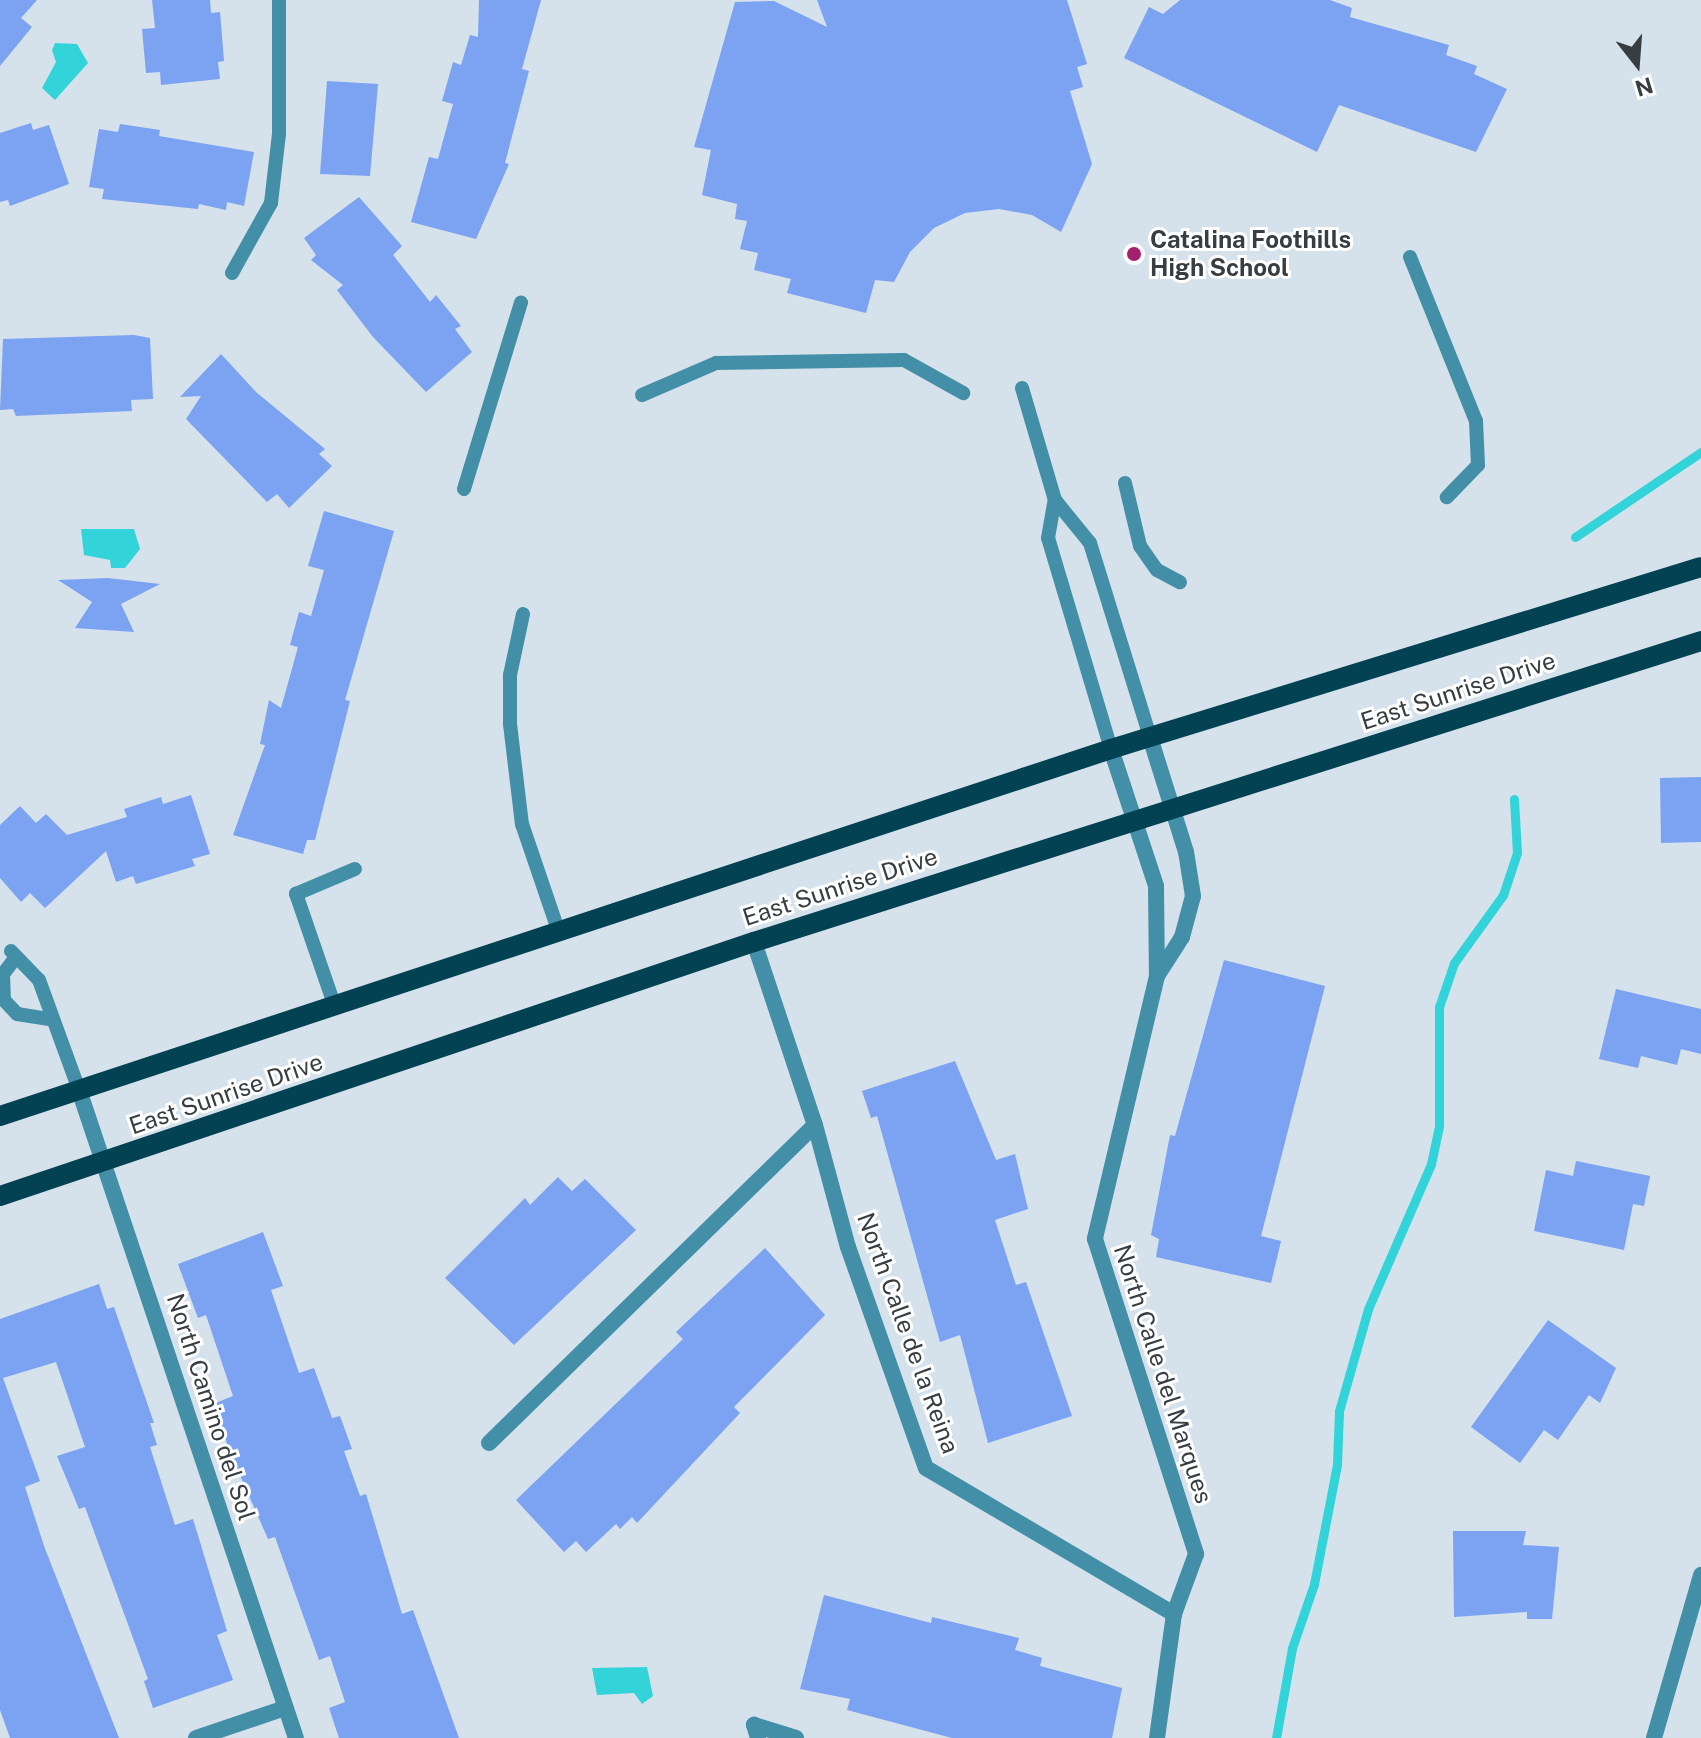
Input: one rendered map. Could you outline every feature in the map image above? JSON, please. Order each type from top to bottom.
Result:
[{"type":"main road","name":"East Sunrise Drive","points":[[0,1116],[1111,749],[1701,567]]},
{"type":"main road","name":"East Sunrise Drive","points":[[0,1196],[754,942],[1701,641]]},
{"type":"street","name":"North Calle del Marques","points":[[1150,737],[1173,809],[1193,896],[1182,937],[1157,976]]},
{"type":"street","name":"North Calle del Marques","points":[[1111,749],[1156,886],[1157,976],[1095,1239],[1196,1554],[1174,1614],[1157,1738]]},
{"type":"street","name":"North Calle de la Reina","points":[[754,942],[815,1125],[848,1247],[926,1468],[1174,1614]]},
{"type":"street","name":"North Camino del Sol","points":[[79,1090],[296,1738]]},
{"type":"street","points":[[489,1443],[815,1125]]},
{"type":"street","points":[[1654,1738],[1701,1575]]},
{"type":"street","points":[[196,1738],[285,1708]]},
{"type":"street","points":[[758,1738],[754,1725],[796,1738]]},
{"type":"lane","points":[[232,273],[271,203],[279,134],[279,0]]},
{"type":"lane","points":[[1410,257],[1476,421],[1478,465],[1447,497]]},
{"type":"lane","points":[[464,489],[521,303]]},
{"type":"lane","points":[[642,395],[716,363],[904,360],[963,393]]},
{"type":"lane","points":[[1022,388],[1055,500],[1090,543],[1150,737]]},
{"type":"lane","points":[[1125,483],[1140,546],[1157,570],[1180,582]]},
{"type":"lane","points":[[1055,500],[1048,538],[1111,749]]},
{"type":"lane","points":[[523,614],[510,675],[510,724],[522,824],[558,930]]},
{"type":"lane","points":[[335,1007],[296,894],[355,869]]},
{"type":"lane","points":[[53,1020],[17,1014],[4,1000],[3,974],[14,954],[39,980],[79,1090]]},
{"type":"water","points":[[55,43],[77,44],[88,63],[55,100],[42,88],[56,62],[52,50]]},
{"type":"water","points":[[81,529],[134,529],[140,549],[125,568],[111,568],[110,560],[84,555]]},
{"type":"water","points":[[647,1667],[653,1696],[642,1704],[634,1693],[597,1695],[592,1668]]},
{"type":"building","points":[[0,0],[37,0],[21,18],[32,27],[0,66]]},
{"type":"building","points":[[152,0],[210,0],[211,13],[220,12],[224,61],[218,62],[220,79],[161,85],[160,72],[146,73],[142,29],[155,28]]},
{"type":"building","points":[[479,0],[541,0],[522,69],[529,71],[505,163],[509,164],[476,239],[411,222],[429,157],[438,159],[453,104],[442,101],[453,62],[461,65],[470,35],[478,37]]},
{"type":"building","points":[[817,0],[1067,0],[1087,64],[1077,67],[1083,87],[1070,91],[1092,164],[1061,232],[1032,215],[999,209],[965,213],[934,228],[910,252],[894,282],[875,280],[866,313],[787,293],[791,279],[754,270],[758,253],[740,249],[747,221],[735,219],[737,204],[702,195],[711,150],[694,147],[735,2],[774,1],[827,27]]},
{"type":"building","points":[[1180,0],[1330,0],[1352,8],[1350,17],[1449,45],[1446,55],[1477,66],[1474,74],[1507,89],[1476,152],[1339,105],[1317,152],[1124,58],[1149,7],[1163,14]]},
{"type":"building","points":[[327,81],[378,84],[370,176],[320,174]]},
{"type":"building","points":[[31,123],[33,130],[49,125],[69,184],[10,206],[8,200],[0,202],[0,133]]},
{"type":"building","points":[[120,124],[160,130],[159,136],[254,152],[244,206],[227,202],[226,210],[199,204],[198,209],[102,199],[104,189],[89,187],[99,129],[118,132]]},
{"type":"building","points":[[359,197],[402,246],[393,255],[430,302],[436,295],[461,326],[455,329],[472,352],[426,392],[373,337],[337,290],[343,285],[311,260],[316,255],[304,238]]},
{"type":"building","points":[[134,335],[150,338],[153,399],[131,400],[132,411],[16,416],[13,409],[0,410],[3,339]]},
{"type":"building","points":[[221,354],[256,392],[325,449],[319,454],[332,466],[289,508],[277,494],[267,502],[186,419],[201,396],[180,397]]},
{"type":"building","points":[[324,511],[394,531],[345,700],[350,701],[315,840],[307,840],[303,854],[233,835],[265,745],[260,744],[269,700],[281,708],[298,647],[290,645],[299,612],[311,616],[324,570],[308,566]]},
{"type":"building","points":[[108,578],[160,584],[121,604],[134,632],[75,628],[92,602],[58,580]]},
{"type":"building","points":[[1701,777],[1701,842],[1661,843],[1660,778]]},
{"type":"building","points":[[191,795],[210,854],[192,859],[195,866],[136,884],[133,876],[116,882],[106,851],[45,908],[30,893],[21,902],[0,878],[0,825],[20,806],[36,823],[46,814],[67,835],[127,817],[124,809],[161,797],[163,804]]},
{"type":"building","points":[[1224,960],[1325,986],[1261,1236],[1281,1241],[1271,1283],[1156,1257],[1159,1239],[1151,1235],[1170,1135],[1175,1136]]},
{"type":"building","points":[[1616,989],[1701,1009],[1701,1054],[1681,1049],[1677,1065],[1641,1056],[1638,1068],[1599,1059]]},
{"type":"building","points":[[955,1061],[996,1160],[1015,1154],[1028,1209],[995,1220],[1016,1285],[1026,1282],[1072,1416],[988,1443],[960,1335],[940,1342],[877,1116],[871,1118],[862,1091]]},
{"type":"building","points":[[1576,1161],[1650,1176],[1644,1206],[1633,1204],[1624,1250],[1534,1231],[1546,1170],[1573,1176]]},
{"type":"building","points":[[558,1177],[572,1191],[585,1179],[636,1230],[514,1345],[445,1278],[525,1198],[530,1205]]},
{"type":"building","points":[[263,1232],[283,1286],[271,1290],[299,1373],[314,1368],[332,1418],[340,1416],[352,1449],[344,1451],[360,1496],[366,1494],[402,1614],[413,1610],[459,1738],[339,1738],[329,1708],[345,1702],[330,1656],[319,1660],[275,1537],[268,1539],[231,1455],[213,1404],[233,1396],[206,1315],[198,1318],[178,1264]]},
{"type":"building","points":[[765,1248],[825,1315],[734,1407],[740,1413],[637,1523],[632,1517],[620,1529],[616,1524],[586,1552],[576,1541],[564,1552],[516,1500],[683,1339],[676,1332]]},
{"type":"building","points":[[99,1284],[107,1309],[114,1307],[154,1423],[150,1423],[157,1445],[150,1447],[175,1525],[193,1519],[227,1631],[217,1635],[233,1680],[153,1708],[144,1681],[148,1679],[85,1507],[79,1509],[57,1456],[85,1447],[56,1362],[3,1378],[40,1481],[25,1487],[44,1546],[119,1738],[10,1738],[0,1710],[0,1319]]},
{"type":"building","points":[[1548,1320],[1616,1368],[1600,1403],[1589,1395],[1558,1440],[1544,1430],[1520,1463],[1471,1427]]},
{"type":"building","points":[[1453,1531],[1526,1531],[1523,1545],[1559,1547],[1552,1619],[1527,1619],[1527,1612],[1454,1617]]},
{"type":"building","points":[[824,1595],[931,1623],[932,1617],[1019,1638],[1015,1650],[1042,1658],[1040,1666],[1122,1688],[1112,1738],[952,1738],[847,1710],[850,1699],[800,1689]]},
{"type":"waterway","points":[[1575,537],[1701,452]]},
{"type":"waterway","points":[[1276,1738],[1292,1648],[1314,1584],[1337,1464],[1339,1411],[1368,1309],[1431,1164],[1439,1126],[1439,1007],[1454,963],[1503,895],[1517,853],[1514,799]]},
{"type":"place","name":"Catalina Foothills High School","points":[[1134,254]]}]
